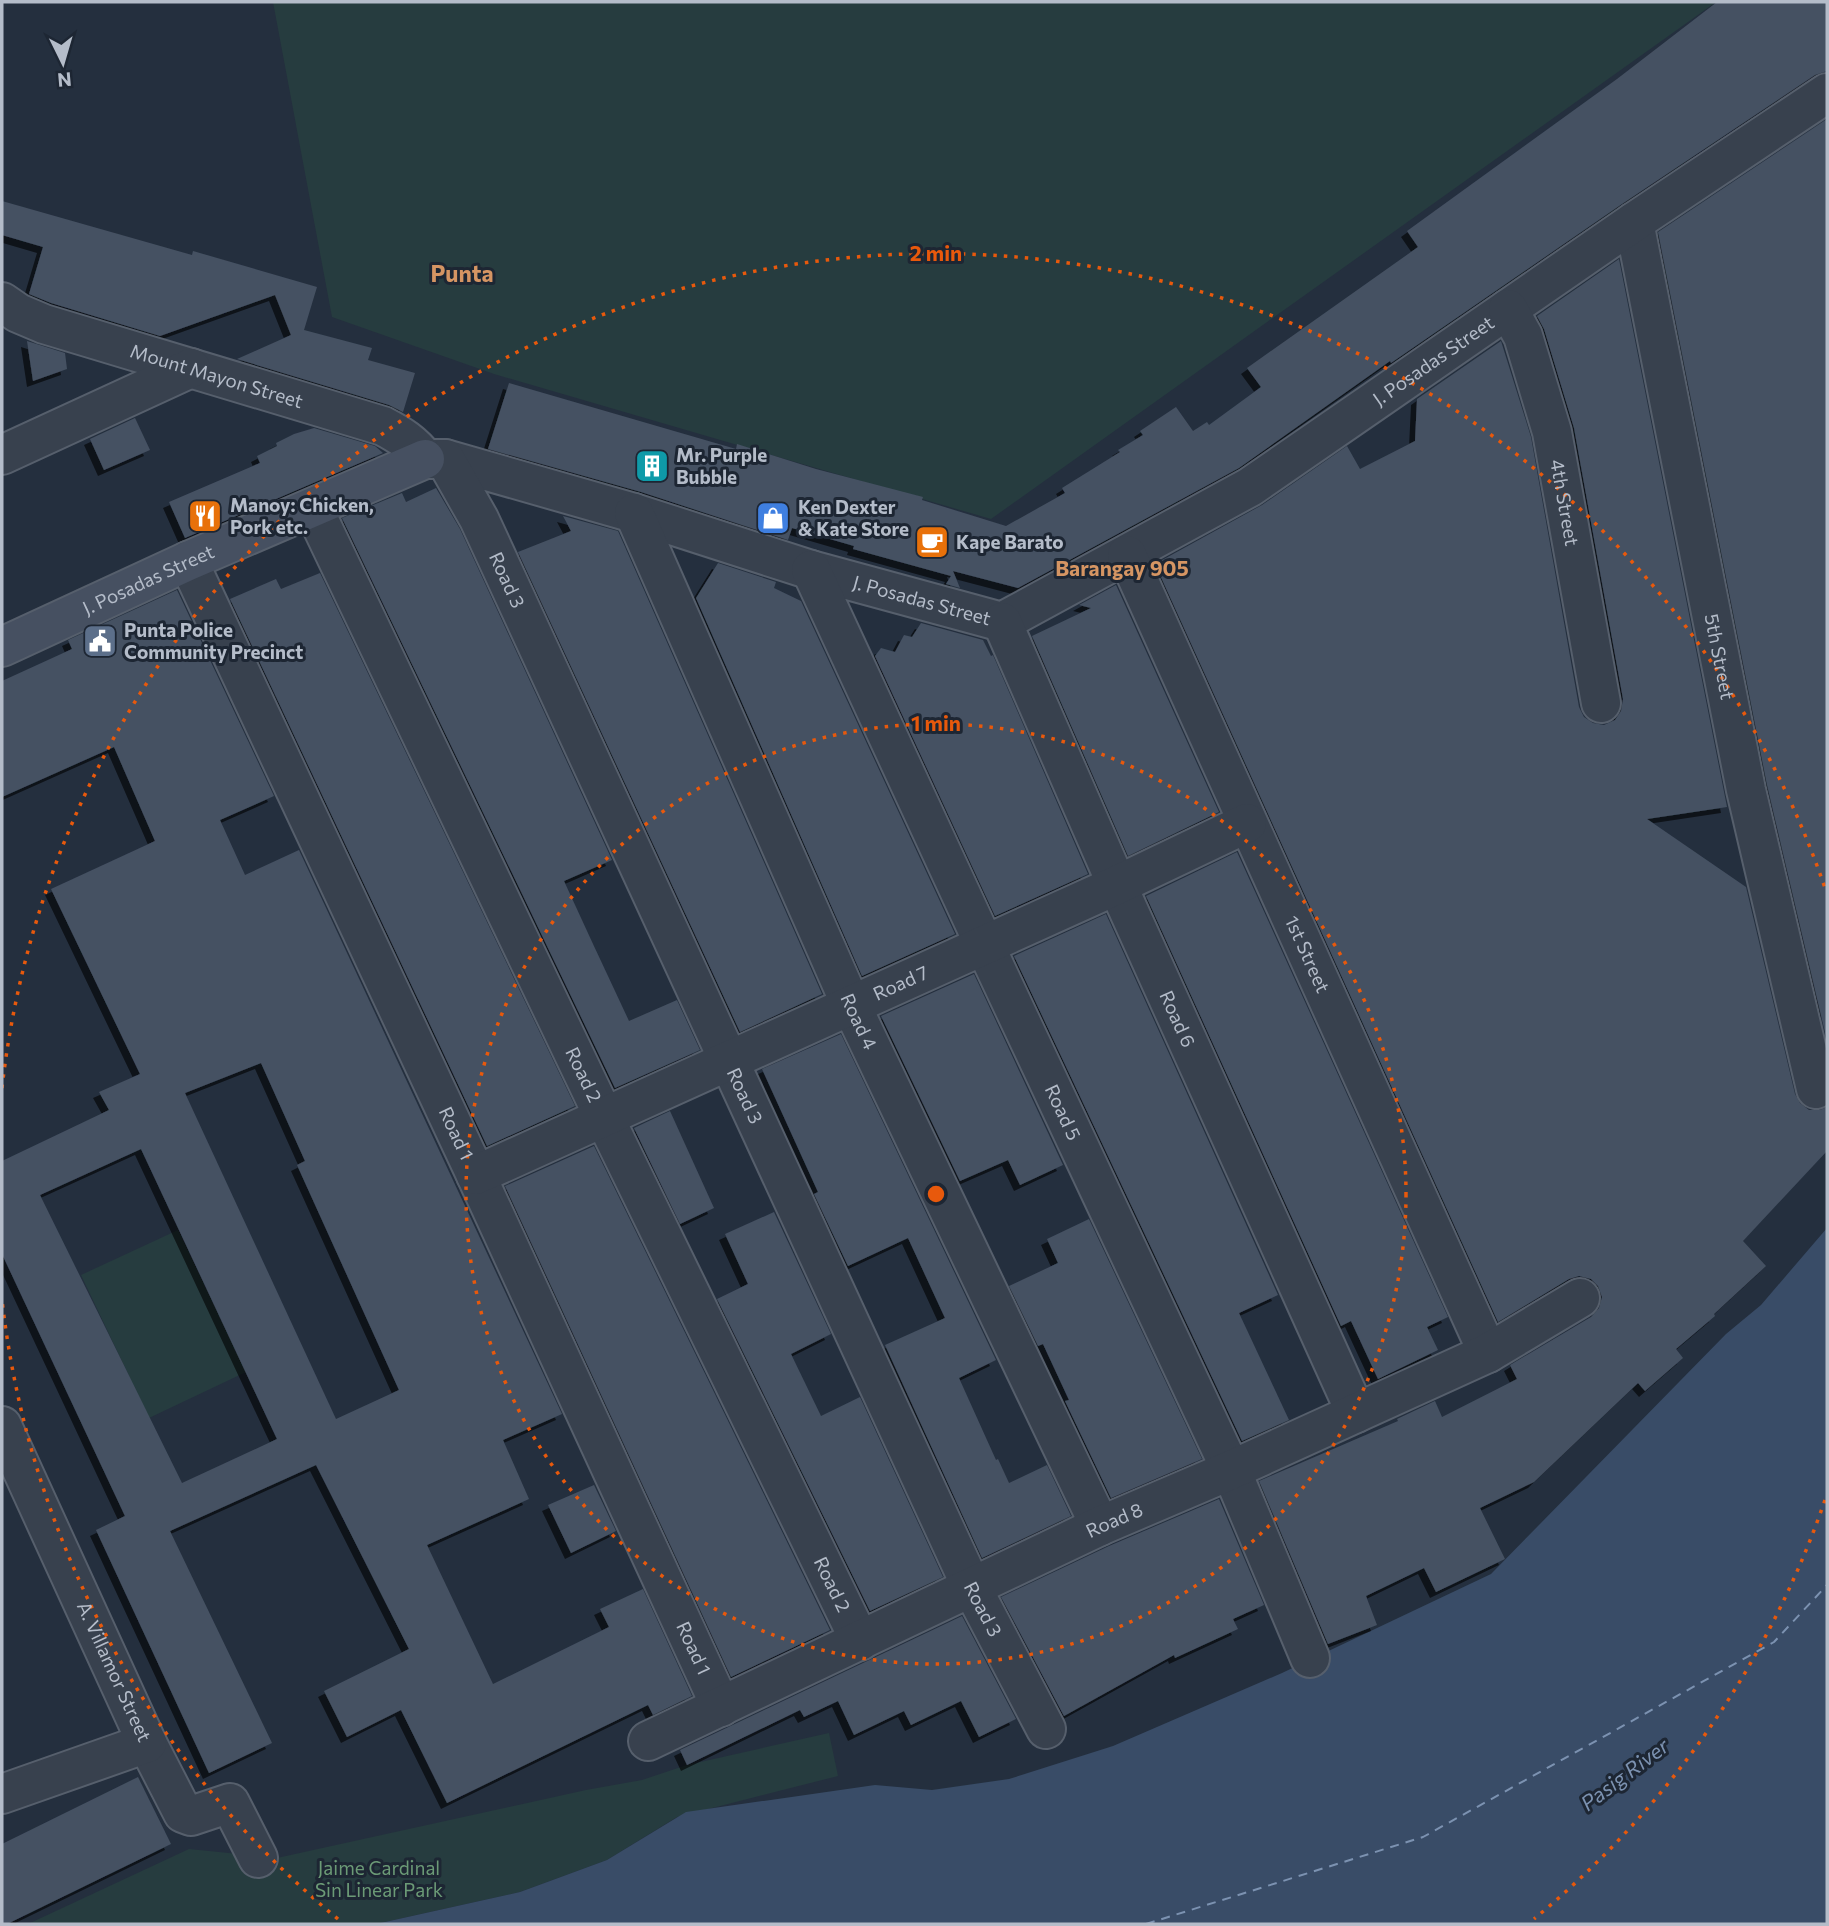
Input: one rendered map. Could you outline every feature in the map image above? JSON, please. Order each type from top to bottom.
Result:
[{"type":"street","name":"J. Posadas Street","points":[[2,647],[188,561],[435,459],[634,513],[811,570],[1002,622],[1250,487],[1634,222],[1827,93]]},
{"type":"street","name":"5th Street","points":[[1634,222],[1745,790],[1816,1089]]},
{"type":"street","name":"Mount Mayon Street","points":[[2,302],[18,313],[44,324],[383,426],[435,459]]},
{"type":"street","name":"4th Street","points":[[1508,309],[1523,337],[1552,432],[1601,703]]},
{"type":"street","points":[[2,455],[191,368]]},
{"type":"street","name":"Road 3","points":[[435,459],[479,519],[972,1588],[1046,1729]]},
{"type":"street","name":"Road 2","points":[[313,508],[604,1116],[860,1641]]},
{"type":"street","name":"Road 4","points":[[634,513],[852,1005],[1100,1526]]},
{"type":"street","name":"1st Street","points":[[1127,555],[1488,1353]]},
{"type":"street","name":"Road 1","points":[[188,561],[476,1175],[721,1707]]},
{"type":"street","name":"Road 5","points":[[811,570],[1231,1470],[1310,1658]]},
{"type":"street","name":"Road 6","points":[[1002,622],[1117,885],[1356,1413]]},
{"type":"street","name":"Road 7","points":[[476,1175],[1117,885],[1247,823]]},
{"type":"street","name":"Road 8","points":[[648,1741],[1100,1526],[1231,1470],[1488,1353],[1580,1297]]},
{"type":"street","name":"A. Villamor Street","points":[[2,1426],[147,1743],[183,1813],[191,1816],[230,1803],[258,1858]]},
{"type":"street","points":[[2,1794],[147,1743]]},
{"type":"green space","points":[[273,2],[1716,2],[991,519],[494,374],[332,317]]},
{"type":"green space","points":[[178,1230],[246,1372],[149,1418],[81,1275]]},
{"type":"green space","name":"Jaime Cardinal Sin Linear Park","points":[[829,1733],[838,1776],[677,1817],[607,1860],[520,1892],[376,1924],[28,1924],[189,1849],[277,1858],[642,1780],[687,1765]]},
{"type":"water","name":"Pasig River","points":[[1827,1228],[1827,1924],[376,1924],[520,1892],[607,1860],[686,1812],[875,1785],[932,1790],[1009,1779],[1113,1746],[1282,1673],[1491,1574],[1726,1334],[1761,1305]]},
{"type":"building","points":[[1717,2],[1827,2],[1827,71],[1815,75],[1622,204],[1391,363],[1390,361],[1239,468],[1018,588],[953,571],[960,588],[946,584],[951,576],[853,549],[854,546],[792,528],[788,540],[641,492],[488,449],[509,383],[736,449],[737,444],[816,469],[923,497],[922,500],[1006,526],[1065,493],[1062,488],[1120,452],[1118,450],[1143,435],[1140,431],[1176,407],[1193,431],[1207,422],[1209,425],[1261,387],[1247,368],[1418,247],[1407,231],[1617,79]]},
{"type":"building","points":[[1827,119],[1827,1041],[1767,785],[1658,232]]},
{"type":"building","points":[[2,201],[317,287],[304,330],[372,348],[368,360],[415,373],[403,412],[389,405],[237,359],[291,335],[275,295],[160,336],[29,294],[43,247],[2,235]]},
{"type":"building","points":[[1619,259],[1727,807],[1647,819],[1746,887],[1795,1094],[1800,1103],[1809,1110],[1827,1107],[1827,1151],[1743,1241],[1766,1266],[1714,1314],[1715,1316],[1676,1349],[1683,1358],[1645,1391],[1638,1383],[1534,1482],[1480,1508],[1505,1559],[1436,1592],[1424,1568],[1366,1596],[1377,1625],[1328,1644],[1259,1481],[1398,1421],[1397,1419],[1435,1401],[1442,1417],[1517,1379],[1510,1365],[1591,1317],[1599,1308],[1602,1297],[1598,1286],[1591,1279],[1579,1276],[1569,1279],[1498,1322],[1155,564],[1262,505],[1347,446],[1360,469],[1415,441],[1417,399],[1501,341],[1531,437],[1579,707],[1584,717],[1593,723],[1604,725],[1615,720],[1621,711],[1623,699],[1574,428],[1544,329],[1537,316]]},
{"type":"building","points":[[27,341],[65,353],[67,369],[33,381]]},
{"type":"building","points":[[135,418],[150,450],[104,470],[90,439]]},
{"type":"building","points":[[314,428],[375,446],[383,453],[185,538],[169,502],[260,463],[257,456],[277,446],[276,443]]},
{"type":"building","points":[[436,488],[460,529],[612,860],[564,881],[629,1021],[677,1000],[700,1050],[615,1088],[342,518],[402,493],[406,502]]},
{"type":"building","points":[[563,516],[618,531],[822,994],[740,1032],[518,552],[571,531]]},
{"type":"building","points":[[718,563],[776,582],[774,588],[801,601],[955,934],[862,976],[696,598]]},
{"type":"building","points":[[320,573],[575,1106],[487,1146],[230,599],[276,579],[281,589]]},
{"type":"building","points":[[1116,585],[1219,812],[1128,856],[1032,636],[1091,608],[1079,605]]},
{"type":"building","points":[[177,590],[274,796],[220,820],[245,875],[299,850],[562,1414],[503,1440],[529,1499],[427,1545],[493,1684],[609,1627],[600,1609],[643,1589],[692,1696],[653,1715],[648,1705],[447,1803],[401,1710],[347,1737],[324,1691],[409,1649],[316,1465],[170,1531],[272,1743],[209,1773],[96,1530],[125,1516],[2,1254],[2,1161],[109,1110],[99,1092],[140,1074],[51,889],[155,841],[114,747],[2,797],[2,681],[72,649],[68,640]],"holes":[[[261,1063],[305,1161],[297,1165],[399,1390],[336,1419],[185,1093]],[[141,1149],[277,1439],[182,1483],[40,1195]]]},
{"type":"building","points":[[921,623],[983,640],[991,656],[993,655],[1088,874],[995,916],[875,656],[881,648],[895,652],[904,635],[912,637]]},
{"type":"building","points":[[1237,852],[1448,1317],[1427,1327],[1438,1350],[1378,1379],[1351,1321],[1341,1326],[1146,896]]},
{"type":"building","points":[[1106,914],[1278,1295],[1239,1313],[1289,1420],[1242,1441],[1014,956]]},
{"type":"building","points":[[974,974],[1063,1165],[1020,1185],[1008,1160],[960,1181],[881,1016]]},
{"type":"building","points":[[841,1034],[996,1360],[959,1378],[996,1460],[998,1459],[1009,1483],[1047,1465],[1071,1516],[982,1558],[885,1345],[945,1318],[908,1238],[848,1266],[814,1194],[818,1192],[762,1069]]},
{"type":"building","points":[[670,1111],[714,1208],[680,1224],[634,1128]]},
{"type":"building","points":[[594,1146],[830,1630],[731,1677],[505,1186]]},
{"type":"building","points":[[774,1212],[831,1334],[791,1354],[821,1416],[860,1397],[943,1577],[870,1611],[717,1299],[748,1284],[725,1234]]},
{"type":"building","points":[[1089,1219],[1202,1459],[1111,1498],[1065,1401],[1069,1400],[1043,1344],[1038,1346],[1009,1286],[1058,1263],[1047,1239]]},
{"type":"building","points":[[594,1485],[616,1531],[571,1553],[548,1505]]},
{"type":"building","points":[[1219,1499],[1264,1605],[1233,1619],[1238,1629],[1175,1658],[1174,1655],[1064,1716],[1001,1597],[1109,1546]]},
{"type":"building","points":[[962,1616],[1016,1719],[979,1737],[961,1701],[911,1725],[904,1711],[854,1735],[838,1701],[804,1717],[800,1710],[687,1765],[680,1750]]},
{"type":"building","points":[[138,1777],[171,1844],[7,1924],[2,1924],[2,1844]]},
{"type":"ferry route","points":[[1146,1924],[1423,1837],[1774,1642],[1827,1585]]},
{"type":"place","name":"Mr. Purple Bubble","points":[[652,466]]},
{"type":"place","name":"Manoy: Chicken, Pork etc.","points":[[205,516]]},
{"type":"place","name":"Ken Dexter & Kate Store","points":[[773,518]]},
{"type":"place","name":"Kape Barato","points":[[932,542]]},
{"type":"place","name":"Punta Police Community Precinct","points":[[100,641]]},
{"type":"district","name":"Punta","points":[[462,274]]},
{"type":"district","name":"Barangay 905","points":[[1122,569]]}]
